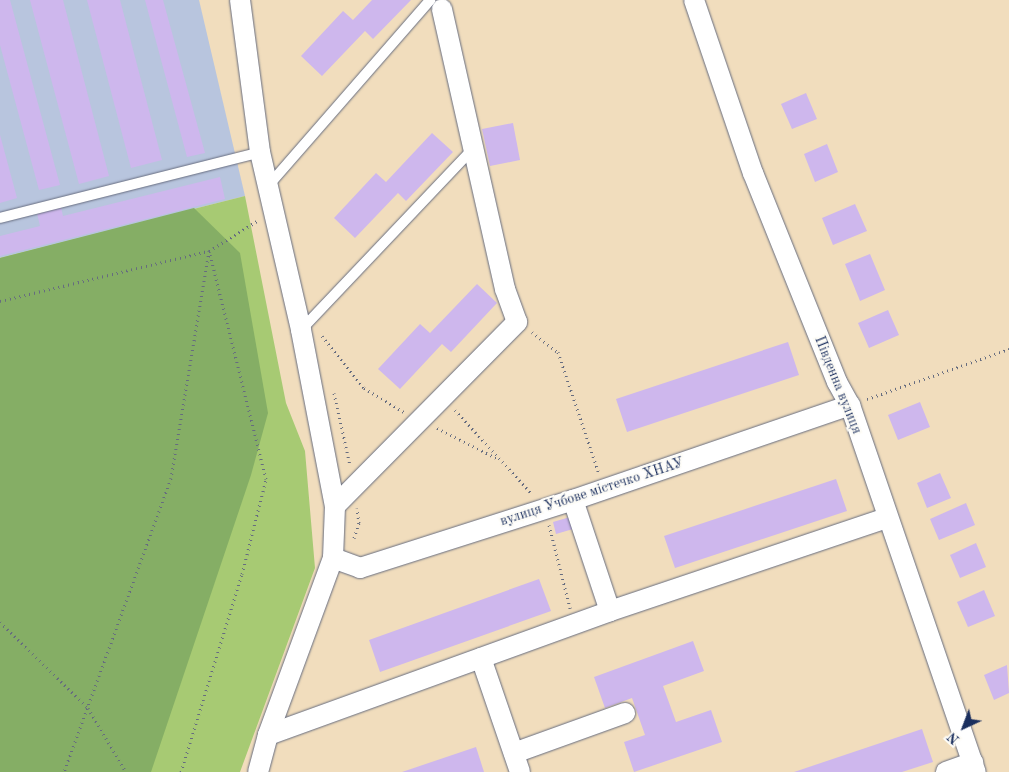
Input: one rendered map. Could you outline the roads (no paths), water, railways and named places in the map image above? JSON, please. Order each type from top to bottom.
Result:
[{"type":"street","points":[[240,0],[260,152],[301,330],[335,506],[333,558],[268,735],[258,772]]},
{"type":"street","name":"Південна вулиця","points":[[694,0],[752,173],[837,382],[850,405],[887,518],[974,767]]},
{"type":"street","points":[[335,506],[517,322],[505,289],[475,148],[436,4]]},
{"type":"street","name":"вулиця Учбове містечко ХНАУ","points":[[333,558],[360,568],[573,500],[850,405]]},
{"type":"street","points":[[573,500],[610,611]]},
{"type":"street","points":[[268,735],[610,611],[887,518]]},
{"type":"street","points":[[481,658],[517,763],[625,713]]},
{"type":"street","points":[[946,772],[974,767]]},
{"type":"lane","points":[[268,186],[436,4]]},
{"type":"lane","points":[[301,330],[475,148]]},
{"type":"lane","points":[[0,218],[260,152]]}]
